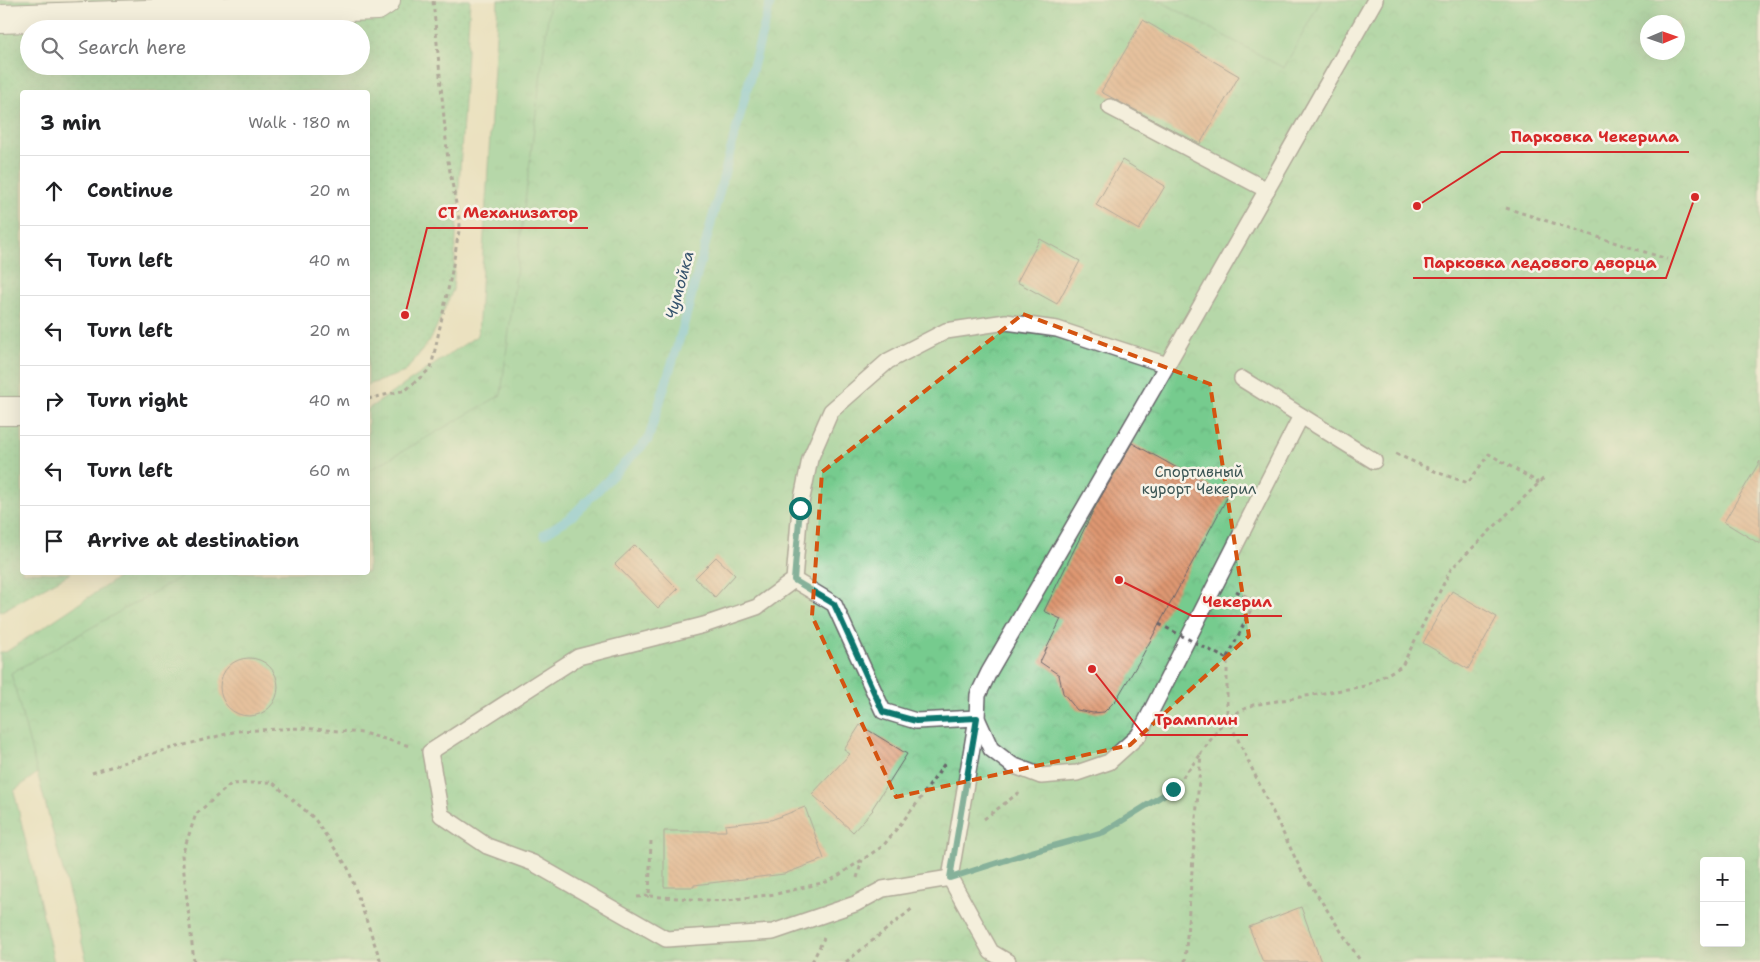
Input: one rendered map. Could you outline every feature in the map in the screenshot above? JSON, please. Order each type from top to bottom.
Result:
[{"type":"street","points":[[0,19],[377,6],[386,0]]},
{"type":"street","points":[[0,411],[20,411]]},
{"type":"lane","points":[[1008,962],[991,952],[950,878],[977,718],[978,695],[989,672],[1375,0]]},
{"type":"lane","points":[[1110,107],[1267,190]]},
{"type":"lane","points":[[950,878],[884,889],[855,904],[773,932],[666,939],[533,863],[487,846],[441,815],[430,752],[578,657],[704,625],[757,607],[794,580],[800,508],[810,459],[827,419],[831,411],[888,361],[946,331],[1006,322],[1057,329],[1167,365]]},
{"type":"lane","points":[[1242,379],[1374,461]]},
{"type":"lane","points":[[977,718],[991,749],[1012,765],[1041,776],[1077,774],[1109,762],[1139,735],[1301,416]]},
{"type":"lane","points":[[794,580],[834,604],[883,712],[916,721],[977,718]]},
{"type":"path","points":[[370,399],[406,390],[431,368],[460,225],[448,161],[433,0]]},
{"type":"path","points":[[1506,208],[1667,259]]},
{"type":"path","points":[[1390,451],[1439,474],[1468,483],[1488,454],[1539,483]]},
{"type":"path","points":[[950,878],[1028,853],[1104,832],[1173,789],[1227,717],[1254,705],[1365,686],[1402,666],[1451,569],[1545,477]]},
{"type":"path","points":[[1255,601],[1227,659],[1227,717],[1300,870],[1361,962]]},
{"type":"path","points":[[1159,624],[1227,659]]},
{"type":"path","points":[[92,774],[147,755],[237,731],[302,728],[363,733],[430,752]]},
{"type":"path","points":[[1185,962],[1201,753]]},
{"type":"path","points":[[651,841],[649,896],[720,900],[776,894],[830,881],[883,846],[918,802],[950,756]]},
{"type":"path","points":[[194,962],[182,854],[196,814],[232,784],[272,782],[314,818],[348,868],[381,962]]},
{"type":"highlighted area","points":[[1023,314],[1210,384],[1249,636],[1130,745],[896,797],[812,616],[822,472]]},
{"type":"green space","points":[[0,0],[470,0],[453,290],[431,339],[405,372],[370,384],[370,90],[20,90],[20,575],[67,575],[0,612]]},
{"type":"green space","points":[[498,0],[708,0],[589,342],[370,514],[370,408],[478,335]]},
{"type":"green space","name":"Спортивный курорт Чекерил","points":[[550,0],[1760,0],[1760,962],[87,962],[11,673],[184,575],[370,575],[370,470],[501,395]]},
{"type":"green space","points":[[1158,0],[1321,0],[1284,68]]},
{"type":"green space","points":[[122,575],[292,575],[14,791],[54,962],[0,962],[0,652],[6,652]]},
{"type":"building","points":[[1143,20],[1239,76],[1200,144],[1101,92]]},
{"type":"building","points":[[1122,160],[1165,186],[1139,230],[1096,205]]},
{"type":"building","points":[[1040,239],[1080,261],[1057,304],[1017,282]]},
{"type":"building","points":[[1132,443],[1228,496],[1140,660],[1116,700],[1104,712],[1093,713],[1077,710],[1063,693],[1059,675],[1040,662],[1061,619],[1044,611],[1094,509]]},
{"type":"building","points":[[1760,461],[1760,544],[1724,522]]},
{"type":"building","points":[[635,545],[678,589],[658,608],[615,564]]},
{"type":"building","points":[[716,557],[735,575],[715,597],[695,578]]},
{"type":"building","points":[[1452,591],[1497,617],[1468,669],[1423,643]]},
{"type":"building","points":[[249,658],[260,660],[273,671],[278,687],[276,698],[265,711],[249,716],[238,714],[225,703],[220,687],[222,676],[233,663]]},
{"type":"building","points":[[860,725],[907,754],[873,810],[853,832],[812,794],[850,754],[844,750]]},
{"type":"building","points":[[805,807],[824,859],[784,874],[694,885],[694,887],[664,887],[664,831],[726,831],[725,825],[771,820]]},
{"type":"building","points":[[1301,907],[1321,962],[1263,962],[1249,927]]},
{"type":"waterway","name":"Чумойка","points":[[544,534],[571,517],[648,440],[682,331],[771,0]]},
{"type":"place","name":"Парковка ледового дворца","points":[[1695,197]]},
{"type":"place","name":"Парковка Чекерила","points":[[1417,206]]},
{"type":"place","name":"СТ Механизатор","points":[[405,315]]},
{"type":"place","name":"Чекерил","points":[[1119,580]]},
{"type":"place","name":"Трамплин","points":[[1092,669]]},
{"type":"route","points":[[800,508],[794,580],[834,604],[883,712],[916,721],[977,718],[950,878],[1028,853],[1104,832],[1173,789]]}]
